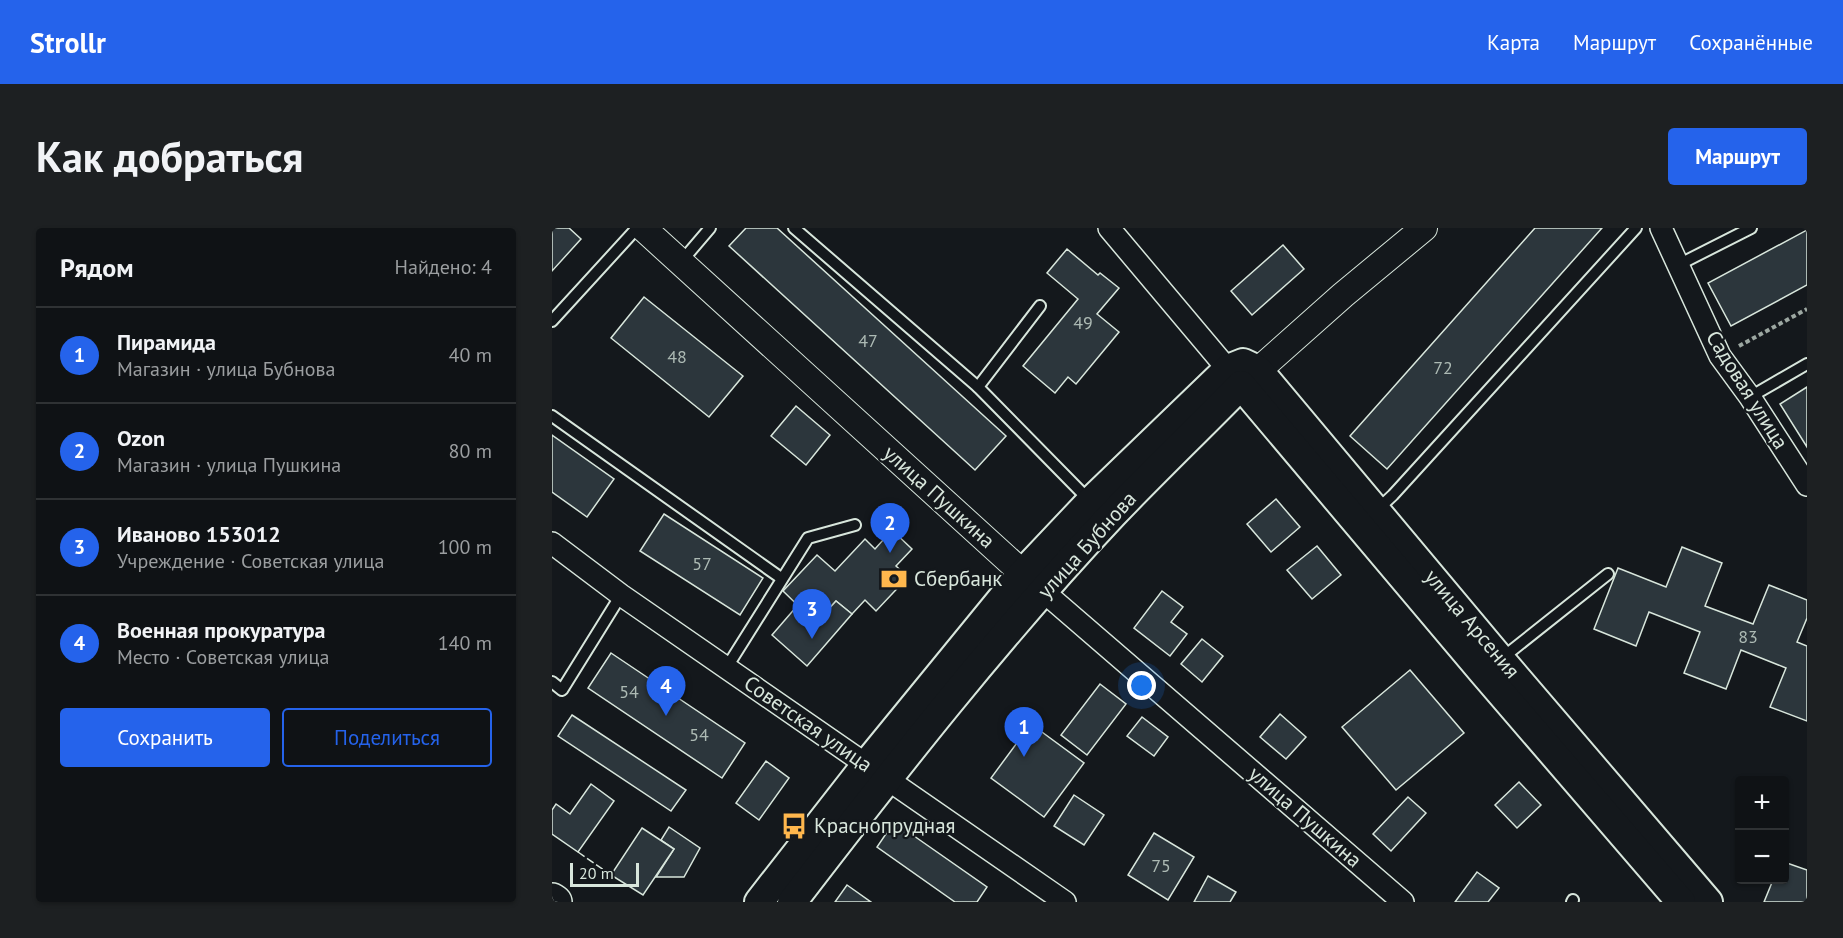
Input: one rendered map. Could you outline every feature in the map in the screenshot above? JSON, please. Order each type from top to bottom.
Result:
[{"type":"main road","name":"улица Бубнова","points":[[759,902],[876,772],[1034,582],[1090,502],[1242,375]]},
{"type":"main road","name":"улица Бубнова","points":[[1034,582],[1113,514],[1242,375]]},
{"type":"main road","name":"улица Арсения","points":[[1242,375],[1377,510],[1500,659],[1708,902]]},
{"type":"main road","name":"улица Арсения","points":[[1242,375],[1482,672],[1681,902]]},
{"type":"main road","name":"улица Бубнова","points":[[792,902],[876,772]]},
{"type":"street","name":"улица Пушкина","points":[[643,228],[1034,582],[1403,902]]},
{"type":"street","name":"улица Арсения","points":[[1109,228],[1242,375]]},
{"type":"street","name":"улица Бубнова","points":[[1242,375],[1424,228]]},
{"type":"street","name":"Садовая улица","points":[[1661,228],[1720,356],[1750,397],[1807,485]]},
{"type":"street","name":"Советская улица","points":[[552,543],[621,595],[1065,902]]},
{"type":"lane","points":[[552,321],[637,228]]},
{"type":"lane","points":[[680,263],[710,228]]},
{"type":"lane","points":[[794,228],[978,387],[1090,502]]},
{"type":"lane","points":[[1377,510],[1636,228]]},
{"type":"lane","points":[[1678,265],[1751,228]]},
{"type":"lane","points":[[978,387],[1040,306]]},
{"type":"lane","points":[[1750,397],[1807,364]]},
{"type":"lane","points":[[552,416],[781,578]]},
{"type":"lane","points":[[727,667],[808,538],[855,525]]},
{"type":"lane","points":[[1500,659],[1608,574]]},
{"type":"lane","points":[[552,682],[562,690],[621,595]]},
{"type":"path","points":[[1720,356],[1807,309]]},
{"type":"building","points":[[552,228],[569,228],[581,239],[552,271]]},
{"type":"building","points":[[746,228],[777,228],[1006,436],[975,470],[729,246]]},
{"type":"building","points":[[1535,228],[1602,228],[1387,469],[1350,436]]},
{"type":"building","points":[[1807,230],[1807,285],[1731,326],[1708,283]]},
{"type":"building","points":[[1283,245],[1304,269],[1252,315],[1231,291]]},
{"type":"building","points":[[1067,249],[1098,275],[1100,273],[1119,288],[1097,314],[1119,332],[1076,384],[1068,377],[1055,393],[1023,366],[1078,299],[1047,273]]},
{"type":"building","points":[[644,297],[743,376],[709,417],[611,338]]},
{"type":"building","points":[[1807,387],[1807,447],[1780,404]]},
{"type":"building","points":[[796,406],[830,435],[806,465],[771,436]]},
{"type":"building","points":[[552,435],[614,479],[587,517],[552,492]]},
{"type":"building","points":[[1276,499],[1300,527],[1271,552],[1247,524]]},
{"type":"building","points":[[664,514],[763,578],[740,615],[640,551]]},
{"type":"building","points":[[892,530],[912,549],[896,566],[908,577],[876,611],[865,600],[852,614],[836,601],[816,623],[783,591],[817,555],[835,571],[865,539],[875,549]]},
{"type":"building","points":[[1317,546],[1341,575],[1312,599],[1287,570]]},
{"type":"building","points":[[1682,547],[1722,563],[1705,606],[1753,624],[1769,585],[1807,600],[1807,618],[1797,642],[1807,646],[1807,721],[1770,707],[1786,668],[1741,650],[1726,689],[1684,673],[1700,632],[1649,612],[1636,646],[1594,629],[1618,568],[1666,587]]},
{"type":"building","points":[[1162,591],[1183,607],[1171,622],[1187,634],[1170,656],[1134,628]]},
{"type":"building","points":[[836,601],[852,614],[807,666],[772,635],[797,606],[816,623]]},
{"type":"building","points":[[1202,639],[1223,656],[1202,682],[1181,664]]},
{"type":"building","points":[[611,653],[745,743],[722,778],[588,688]]},
{"type":"building","points":[[1410,670],[1464,733],[1396,790],[1342,727]]},
{"type":"building","points":[[1100,684],[1126,704],[1087,755],[1061,735]]},
{"type":"building","points":[[1280,714],[1306,737],[1286,759],[1260,737]]},
{"type":"building","points":[[572,715],[686,790],[671,811],[558,736]]},
{"type":"building","points":[[1142,717],[1168,737],[1154,756],[1127,736]]},
{"type":"building","points":[[1031,724],[1084,763],[1044,817],[991,778]]},
{"type":"building","points":[[766,761],[789,778],[759,820],[736,803]]},
{"type":"building","points":[[1519,782],[1541,805],[1517,828],[1495,805]]},
{"type":"building","points":[[591,784],[614,801],[578,852],[552,834],[552,810],[556,804],[570,814]]},
{"type":"building","points":[[1074,795],[1104,815],[1084,845],[1054,826]]},
{"type":"building","points":[[1408,797],[1426,813],[1391,851],[1373,834]]},
{"type":"building","points":[[894,822],[987,887],[977,902],[955,902],[877,847]]},
{"type":"building","points":[[669,827],[700,848],[684,877],[656,877],[674,849],[661,840]]},
{"type":"building","points":[[642,828],[674,849],[643,895],[611,875]]},
{"type":"building","points":[[1154,833],[1194,857],[1168,900],[1128,875]]},
{"type":"building","points":[[1789,864],[1807,870],[1807,902],[1764,902],[1771,884],[1789,884]]},
{"type":"building","points":[[1477,872],[1499,888],[1488,902],[1455,902]]},
{"type":"building","points":[[1208,876],[1236,892],[1230,902],[1194,902]]},
{"type":"building","points":[[847,885],[871,902],[835,902]]},
{"type":"fence","points":[[578,852],[611,875]]},
{"type":"place","name":"Ozon","points":[[890,553]]},
{"type":"place","name":"Сбербанк","points":[[894,579]]},
{"type":"place","name":"Иваново 153012","points":[[812,639]]},
{"type":"place","name":"Военная прокуратура","points":[[666,716]]},
{"type":"place","name":"Пирамида","points":[[1024,757]]},
{"type":"place","name":"Краснопрудная","points":[[794,826]]}]
